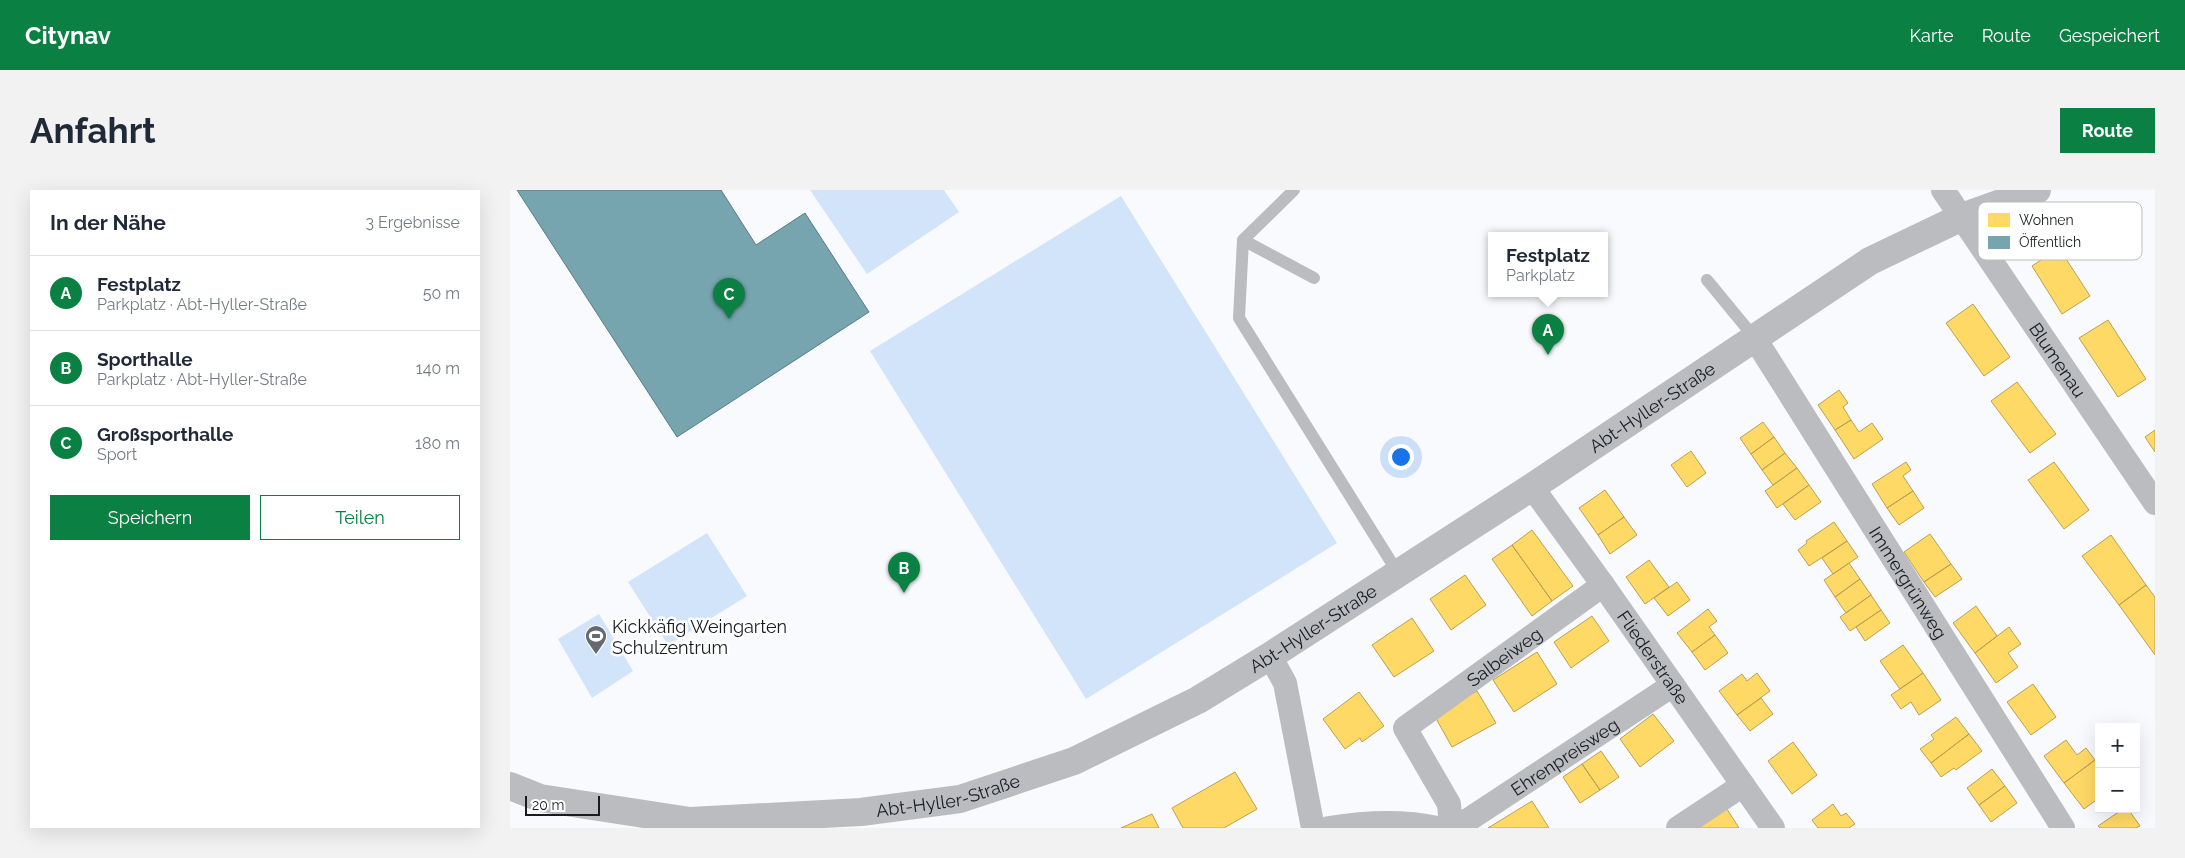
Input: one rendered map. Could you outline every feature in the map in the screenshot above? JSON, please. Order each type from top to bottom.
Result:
[{"type":"street","name":"Blumenau","points":[[1943,190],[1978,241]]},
{"type":"street","name":"Abt-Hyller-Straße","points":[[2004,202],[2037,190]]},
{"type":"street","name":"Abt-Hyller-Straße","points":[[510,786],[540,798],[690,822],[861,812],[960,799],[1083,757],[1198,700],[1270,656],[1532,487],[1754,337],[1870,262],[1962,217],[1978,211]]},
{"type":"street","name":"Blumenau","points":[[1991,260],[2155,503]]},
{"type":"street","name":"Immergrünweg","points":[[1754,337],[2063,828]]},
{"type":"street","name":"Fliederstraße","points":[[1532,487],[1773,828]]},
{"type":"street","name":"Salbeiweg","points":[[1451,828],[1449,804],[1405,728],[1603,585]]},
{"type":"street","points":[[1270,656],[1285,683],[1314,828]]},
{"type":"street","name":"Ehrenpreisweg","points":[[1456,828],[1673,685]]},
{"type":"street","points":[[1678,828],[1743,785]]},
{"type":"street","points":[[1329,828],[1357,823],[1410,822],[1437,828]]},
{"type":"lane","points":[[1294,190],[1244,240],[1239,318],[1398,573]]},
{"type":"lane","points":[[1244,240],[1314,278]]},
{"type":"lane","points":[[1706,280],[1754,337]]},
{"type":"shaded area","points":[[810,190],[944,190],[959,212],[867,274]]},
{"type":"shaded area","points":[[1121,196],[1337,543],[1086,699],[870,351]]},
{"type":"shaded area","points":[[707,533],[747,596],[668,645],[628,582]]},
{"type":"shaded area","name":"Kickkäfig Weingarten Schulzentrum","points":[[599,614],[633,671],[592,698],[558,639]]},
{"type":"building: Wohnen","points":[[2041,260],[2067,260],[2090,296],[2062,314],[2032,266]]},
{"type":"building: Wohnen","points":[[1973,304],[2010,357],[1984,376],[1946,323]]},
{"type":"building: Wohnen","points":[[2108,320],[2146,379],[2118,397],[2079,338]]},
{"type":"building: Wohnen","points":[[2017,382],[2056,434],[2030,453],[1991,401]]},
{"type":"building: Wohnen","points":[[1839,390],[1848,403],[1843,407],[1851,420],[1835,430],[1818,405]]},
{"type":"building: Wohnen","points":[[1851,420],[1859,432],[1872,423],[1883,439],[1854,459],[1835,430]]},
{"type":"building: Wohnen","points":[[1763,422],[1774,437],[1751,454],[1740,438]]},
{"type":"building: Wohnen","points":[[2155,430],[2155,452],[2145,437]]},
{"type":"building: Wohnen","points":[[1774,437],[1785,453],[1762,470],[1751,454]]},
{"type":"building: Wohnen","points":[[1691,451],[1706,473],[1687,487],[1671,465]]},
{"type":"building: Wohnen","points":[[1785,453],[1797,468],[1773,485],[1762,470]]},
{"type":"building: Wohnen","points":[[1906,462],[1911,470],[1903,476],[1913,491],[1887,508],[1872,484]]},
{"type":"building: Wohnen","points":[[2054,462],[2089,510],[2064,529],[2028,480]]},
{"type":"building: Wohnen","points":[[1797,468],[1809,485],[1777,508],[1765,491]]},
{"type":"building: Wohnen","points":[[1809,485],[1821,502],[1795,520],[1783,504]]},
{"type":"building: Wohnen","points":[[1605,490],[1624,517],[1598,535],[1579,508]]},
{"type":"building: Wohnen","points":[[1913,491],[1924,508],[1899,525],[1887,508]]},
{"type":"building: Wohnen","points":[[1624,517],[1637,535],[1610,554],[1598,535]]},
{"type":"building: Wohnen","points":[[1834,522],[1847,541],[1809,566],[1798,550],[1807,543],[1806,541]]},
{"type":"building: Wohnen","points":[[1532,530],[1573,586],[1552,601],[1512,545]]},
{"type":"building: Wohnen","points":[[1930,534],[1951,564],[1924,582],[1904,552]]},
{"type":"building: Wohnen","points":[[2111,535],[2146,585],[2119,605],[2082,556]]},
{"type":"building: Wohnen","points":[[1847,541],[1858,557],[1833,574],[1822,558]]},
{"type":"building: Wohnen","points":[[1512,545],[1552,601],[1532,616],[1492,559]]},
{"type":"building: Wohnen","points":[[1649,560],[1669,587],[1645,604],[1626,577]]},
{"type":"building: Wohnen","points":[[1849,563],[1860,579],[1835,597],[1824,580]]},
{"type":"building: Wohnen","points":[[1951,564],[1962,579],[1935,597],[1924,582]]},
{"type":"building: Wohnen","points":[[1465,575],[1486,605],[1451,630],[1430,599]]},
{"type":"building: Wohnen","points":[[1860,579],[1871,595],[1846,613],[1835,597]]},
{"type":"building: Wohnen","points":[[1677,582],[1690,600],[1668,616],[1654,598]]},
{"type":"building: Wohnen","points":[[2146,585],[2155,597],[2155,655],[2119,605]]},
{"type":"building: Wohnen","points":[[1871,595],[1881,610],[1850,631],[1840,617]]},
{"type":"building: Wohnen","points":[[1976,606],[1997,636],[1975,653],[1953,623]]},
{"type":"building: Wohnen","points":[[1708,609],[1717,621],[1709,627],[1715,635],[1692,652],[1677,633]]},
{"type":"building: Wohnen","points":[[1881,610],[1890,623],[1865,641],[1856,627]]},
{"type":"building: Wohnen","points":[[1592,616],[1609,641],[1571,668],[1554,642]]},
{"type":"building: Wohnen","points":[[1412,618],[1434,651],[1394,677],[1372,645]]},
{"type":"building: Wohnen","points":[[2009,627],[2021,644],[2008,653],[2018,667],[1996,683],[1975,653]]},
{"type":"building: Wohnen","points":[[1715,635],[1728,653],[1705,670],[1692,652]]},
{"type":"building: Wohnen","points":[[1903,645],[1923,673],[1900,689],[1880,661]]},
{"type":"building: Wohnen","points":[[1537,652],[1557,684],[1514,712],[1493,680]]},
{"type":"building: Wohnen","points":[[1757,673],[1770,691],[1737,715],[1719,691],[1742,674],[1747,681]]},
{"type":"building: Wohnen","points":[[1923,673],[1941,700],[1919,715],[1911,702],[1901,709],[1891,695]]},
{"type":"building: Wohnen","points":[[2033,684],[2056,717],[2031,735],[2007,702]]},
{"type":"building: Wohnen","points":[[1477,691],[1496,723],[1452,747],[1434,715]]},
{"type":"building: Wohnen","points":[[1359,692],[1384,726],[1362,742],[1360,738],[1345,749],[1323,719]]},
{"type":"building: Wohnen","points":[[1761,698],[1773,714],[1750,731],[1737,715]]},
{"type":"building: Wohnen","points":[[1653,714],[1674,741],[1640,767],[1620,739]]},
{"type":"building: Wohnen","points":[[1956,717],[1969,734],[1931,763],[1920,749],[1934,739],[1931,735]]},
{"type":"building: Wohnen","points":[[1969,734],[1982,751],[1956,770],[1954,768],[1941,777],[1931,763]]},
{"type":"building: Wohnen","points":[[2066,740],[2077,755],[2086,748],[2095,760],[2064,783],[2044,756]]},
{"type":"building: Wohnen","points":[[1793,742],[1817,775],[1792,794],[1768,761]]},
{"type":"building: Wohnen","points":[[1601,751],[1619,777],[1600,790],[1582,764]]},
{"type":"building: Wohnen","points":[[2095,760],[2095,801],[2084,809],[2064,783]]},
{"type":"building: Wohnen","points":[[1582,764],[1600,790],[1580,803],[1563,777]]},
{"type":"building: Wohnen","points":[[1992,769],[2005,786],[1979,805],[1967,788]]},
{"type":"building: Wohnen","points":[[1235,772],[1257,809],[1224,828],[1183,828],[1172,808]]},
{"type":"building: Wohnen","points":[[2005,786],[2017,803],[1991,822],[1979,805]]},
{"type":"building: Wohnen","points":[[1532,801],[1549,828],[1488,828]]},
{"type":"building: Wohnen","points":[[1833,804],[1841,816],[1846,813],[1855,824],[1849,828],[1818,828],[1812,820]]},
{"type":"building: Wohnen","points":[[1725,806],[1739,828],[1690,828]]},
{"type":"building: Wohnen","points":[[2117,813],[2131,813],[2140,826],[2136,828],[2100,828],[2098,826]]},
{"type":"building: Wohnen","points":[[1152,814],[1159,828],[1121,828]]},
{"type":"building: Öffentlich","points":[[517,190],[721,190],[756,245],[805,213],[869,312],[677,437]]},
{"type":"place","name":"Großsporthalle","points":[[729,319]]},
{"type":"place","name":"Festplatz","points":[[1548,355]]},
{"type":"place","name":"Sporthalle","points":[[904,593]]},
{"type":"place","name":"Kickkäfig Weingarten Schulzentrum","points":[[596,655]]}]
